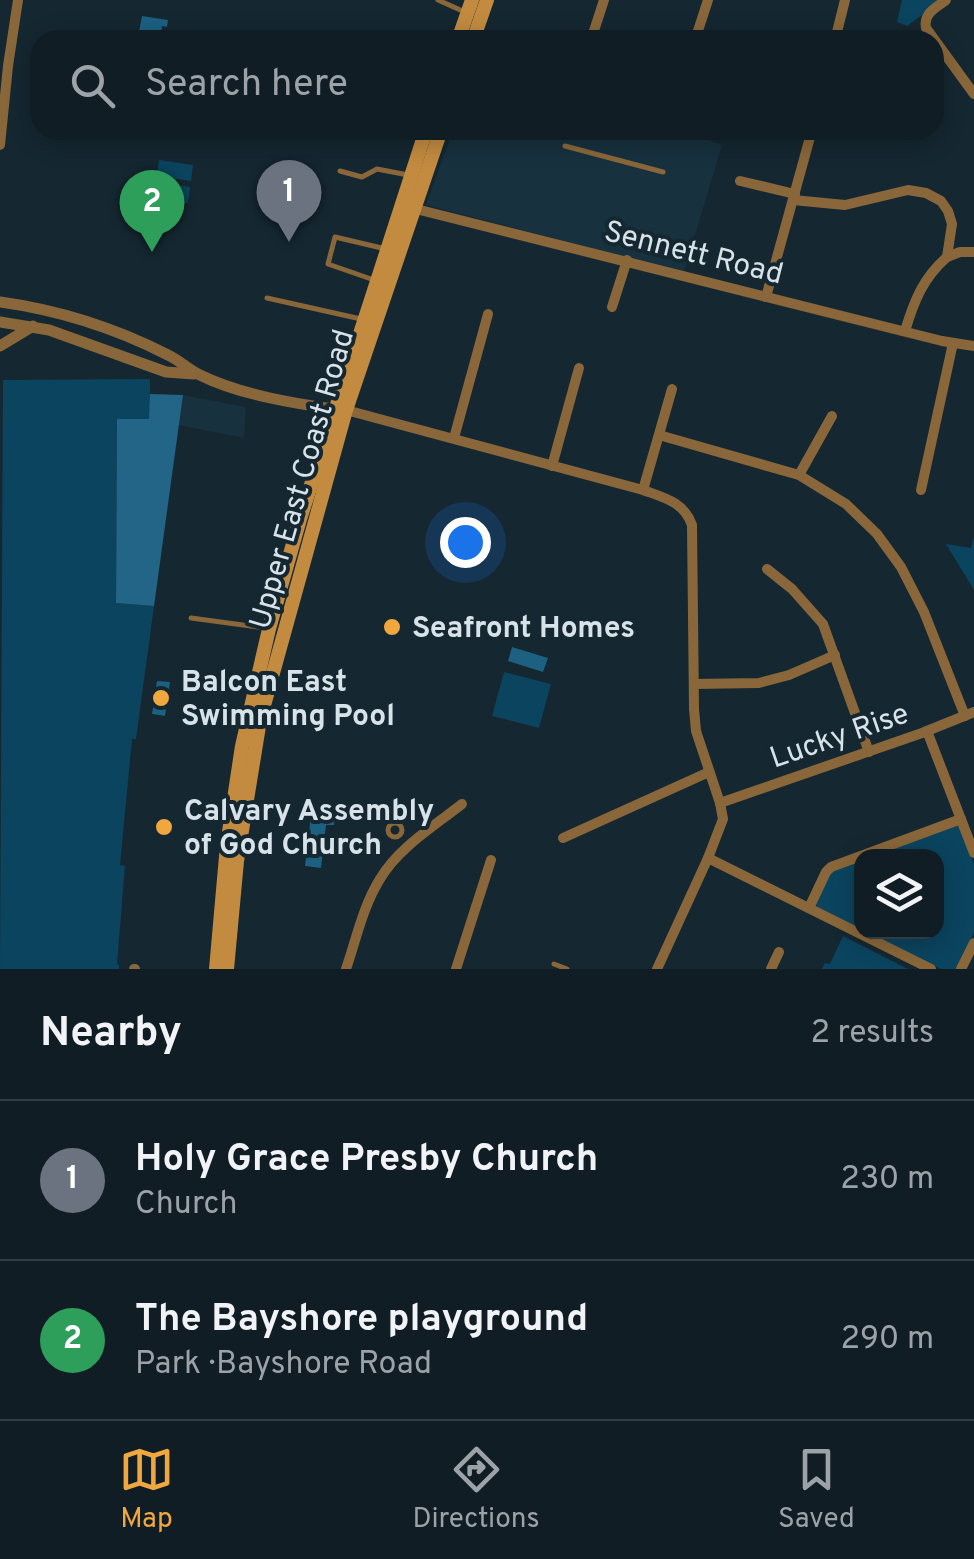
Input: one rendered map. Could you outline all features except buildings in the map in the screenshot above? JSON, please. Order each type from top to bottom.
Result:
[{"type":"main road","points":[[476,30],[487,0]]},
{"type":"main road","points":[[462,30],[470,6]]},
{"type":"main road","name":"Upper East Coast Road","points":[[216,969],[227,846],[247,719],[300,520],[341,410],[407,207],[411,175],[423,140]]},
{"type":"main road","name":"Upper East Coast Road","points":[[227,969],[257,733],[364,320],[387,250],[437,140]]},
{"type":"street","points":[[0,74],[14,0]]},
{"type":"street","points":[[0,145],[14,0]]},
{"type":"street","points":[[594,30],[604,0]]},
{"type":"street","points":[[698,30],[708,0]]},
{"type":"street","points":[[838,30],[846,0]]},
{"type":"street","points":[[927,30],[924,22],[928,13],[946,0]]},
{"type":"street","points":[[944,53],[974,94]]},
{"type":"street","points":[[766,297],[809,140]]},
{"type":"street","points":[[740,181],[794,197],[846,205],[908,190],[926,193],[940,201],[952,224],[947,257]]},
{"type":"street","name":"Sennett Road","points":[[407,207],[974,346]]},
{"type":"street","points":[[905,331],[912,304],[932,271],[947,257],[974,252]]},
{"type":"street","points":[[612,307],[627,260]]},
{"type":"street","points":[[0,302],[92,323],[172,356],[198,374],[252,393],[454,438],[643,490],[681,506],[688,513],[692,525],[696,731],[723,818],[722,828],[658,969]]},
{"type":"street","points":[[454,438],[488,314]]},
{"type":"street","points":[[0,322],[33,326],[166,372],[198,374]]},
{"type":"street","points":[[0,346],[33,326]]},
{"type":"street","points":[[921,490],[953,343]]},
{"type":"street","points":[[552,466],[579,368]]},
{"type":"street","points":[[643,490],[672,389]]},
{"type":"street","points":[[799,474],[832,416]]},
{"type":"street","points":[[660,434],[799,474],[846,504],[877,534],[901,568],[970,714]]},
{"type":"street","points":[[766,569],[806,603],[823,624],[869,752]]},
{"type":"street","points":[[694,684],[758,683],[835,655]]},
{"type":"street","name":"Lucky Rise","points":[[720,802],[970,714]]},
{"type":"street","points":[[927,731],[974,854]]},
{"type":"street","points":[[564,838],[709,772]]},
{"type":"street","points":[[346,969],[380,878],[400,854],[462,804]]},
{"type":"street","points":[[809,908],[831,867],[961,819]]},
{"type":"street","points":[[708,858],[931,969]]},
{"type":"street","points":[[456,969],[491,860]]},
{"type":"street","points":[[962,969],[974,943]]},
{"type":"street","points":[[772,969],[779,952]]},
{"type":"lane","points":[[438,0],[470,6]]},
{"type":"lane","points":[[565,146],[663,172]]},
{"type":"lane","points":[[340,171],[362,177],[377,169],[411,175]]},
{"type":"lane","points":[[377,281],[331,266],[329,258],[337,236],[387,250]]},
{"type":"lane","points":[[267,298],[364,320]]},
{"type":"lane","points":[[191,618],[270,629]]},
{"type":"lane","points":[[400,854],[388,830],[391,824],[399,824],[416,842]]},
{"type":"lane","points":[[394,837],[402,830]]},
{"type":"lane","points":[[554,964],[566,969]]},
{"type":"shaded area","points":[[902,0],[943,0],[907,26],[897,22]]},
{"type":"shaded area","points":[[142,16],[168,20],[162,30],[139,30]]},
{"type":"shaded area","points":[[449,140],[707,140],[722,145],[684,272],[426,205]]},
{"type":"shaded area","points":[[159,160],[193,165],[191,181],[157,176]]},
{"type":"shaded area","points":[[156,181],[190,187],[188,203],[154,197]]},
{"type":"shaded area","points":[[150,379],[150,419],[117,420],[116,603],[154,606],[136,739],[132,739],[120,865],[125,866],[119,969],[0,969],[3,380]]},
{"type":"shaded area","points":[[150,394],[183,395],[154,606],[116,603],[117,419],[149,419]]},
{"type":"shaded area","points":[[183,395],[246,407],[244,438],[178,425]]},
{"type":"shaded area","points":[[974,536],[974,590],[946,544],[971,548]]},
{"type":"shaded area","points":[[512,647],[548,658],[543,672],[508,661]]},
{"type":"shaded area","points":[[504,672],[551,684],[539,728],[492,716]]},
{"type":"shaded area","name":"Balcon East Swimming Pool","points":[[157,681],[170,682],[165,716],[152,714]]},
{"type":"shaded area","points":[[312,807],[336,809],[334,825],[326,825],[321,868],[305,866]]},
{"type":"shaded area","points":[[959,824],[974,864],[974,933],[957,969],[941,969],[880,939],[944,939],[944,849],[889,849]]},
{"type":"shaded area","points":[[854,863],[854,926],[817,907],[831,872]]},
{"type":"shaded area","points":[[843,936],[908,969],[822,969],[825,963],[830,964]]},
{"type":"place","name":"Holy Grace Presby Church","points":[[289,242]]},
{"type":"place","name":"The Bayshore playground","points":[[152,252]]},
{"type":"place","name":"Seafront Homes","points":[[392,627]]},
{"type":"place","name":"Balcon East Swimming Pool","points":[[161,698]]},
{"type":"place","name":"Calvary Assembly of God Church","points":[[164,827]]}]
